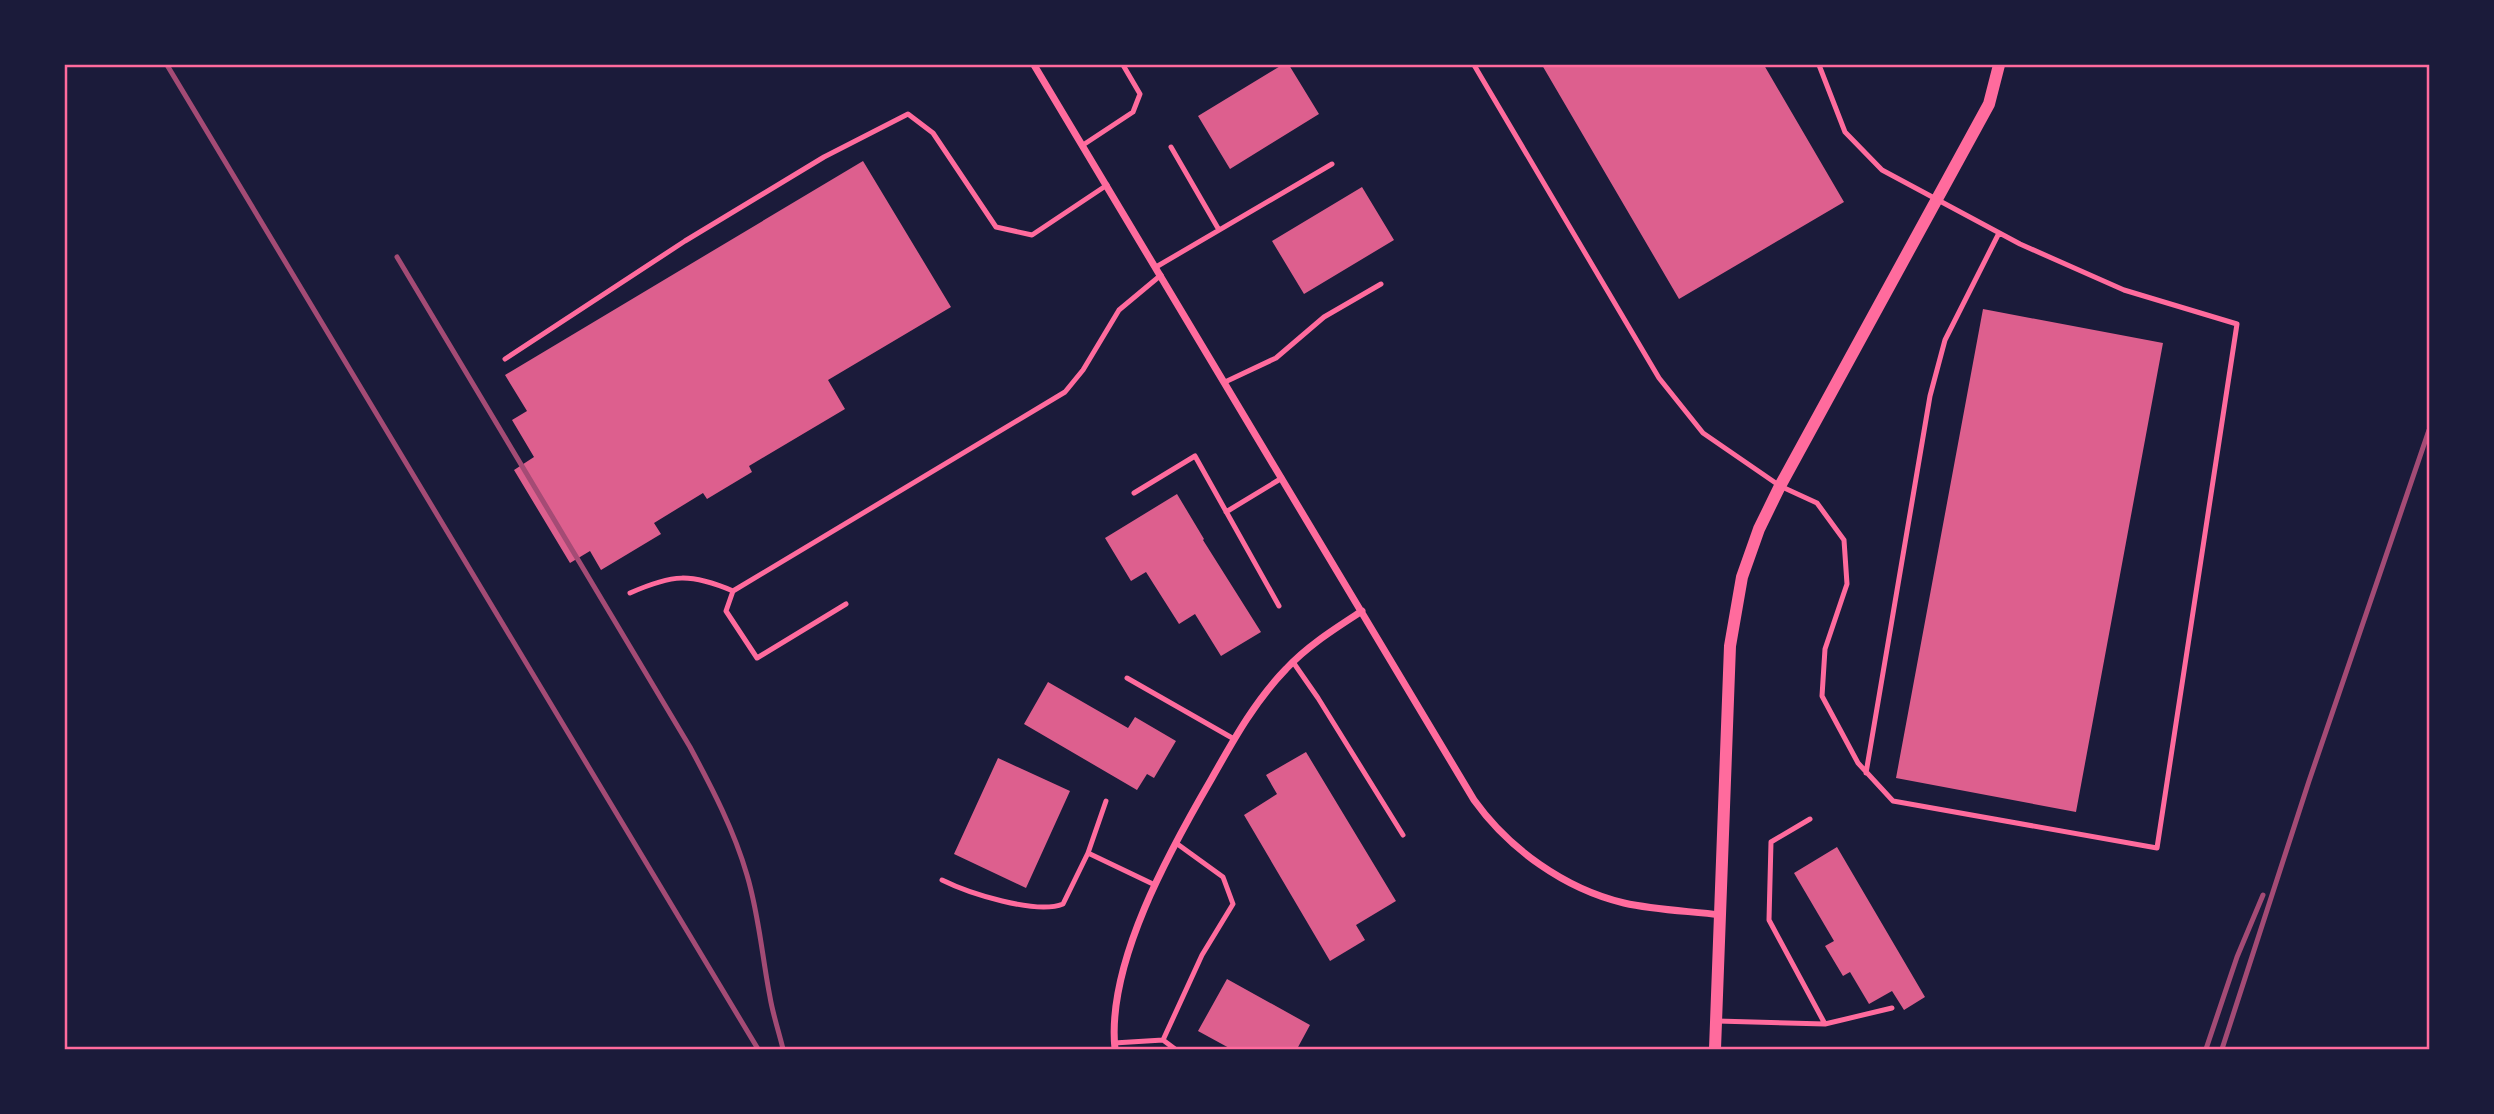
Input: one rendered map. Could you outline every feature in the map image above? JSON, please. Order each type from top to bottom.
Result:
[{"type":"street","points":[[1034,65],[1488,820],[1503,836],[1542,865],[1580,888],[1625,903],[1722,915]]},
{"type":"street","points":[[1715,1049],[1730,646],[1742,577],[1759,529],[1780,486],[1989,104],[1999,65]]},
{"type":"street","points":[[1115,1046],[1117,999],[1127,959],[1155,885],[1234,739],[1248,715],[1293,662],[1362,611]]},
{"type":"lane","points":[[1083,145],[1133,112],[1140,94],[1123,65]]},
{"type":"lane","points":[[1474,65],[1659,378],[1703,433],[1780,486],[1817,503],[1844,540],[1847,584],[1825,649],[1822,696],[1857,763],[1893,802],[2157,848],[2237,324],[2124,290],[1999,233],[1882,170],[1845,132],[1819,65]]},
{"type":"lane","points":[[505,359],[685,240],[824,157],[908,114],[933,133],[996,228],[1032,235],[1107,185]]},
{"type":"lane","points":[[1171,147],[1219,230]]},
{"type":"lane","points":[[1156,267],[1332,164]]},
{"type":"lane","points":[[1866,773],[1930,396],[1945,340],[1999,233]]},
{"type":"lane","points":[[846,604],[757,658],[726,611],[733,591],[1065,392],[1083,370],[1119,310],[1161,275]]},
{"type":"lane","points":[[1225,382],[1276,358],[1324,317],[1381,284]]},
{"type":"lane","points":[[1134,493],[1195,456],[1279,606]]},
{"type":"lane","points":[[1226,512],[1282,478]]},
{"type":"lane","points":[[630,593],[675,576],[709,581],[733,591]]},
{"type":"lane","points":[[1293,662],[1403,835]]},
{"type":"lane","points":[[1127,678],[1234,739]]},
{"type":"lane","points":[[942,880],[965,892],[1038,908],[1054,908],[1063,904],[1087,853],[1106,801]]},
{"type":"lane","points":[[1810,819],[1771,842],[1769,920],[1825,1024]]},
{"type":"lane","points":[[1163,1040],[1202,955],[1233,904],[1223,877],[1176,843]]},
{"type":"lane","points":[[1087,853],[1155,885]]},
{"type":"lane","points":[[1717,1021],[1825,1024],[1892,1008]]},
{"type":"lane","points":[[1115,1046],[1163,1040],[1175,1049]]},
{"type":"building","points":[[1282,65],[1289,65],[1319,114],[1230,169],[1198,116]]},
{"type":"building","points":[[1542,65],[1764,65],[1844,202],[1679,299]]},
{"type":"building","points":[[863,161],[951,307],[828,380],[845,409],[749,466],[752,472],[707,499],[703,493],[654,523],[661,534],[601,570],[590,551],[570,563],[514,470],[534,457],[512,420],[527,411],[505,375]]},
{"type":"building","points":[[1362,187],[1394,240],[1304,294],[1272,241]]},
{"type":"building","points":[[1983,309],[2163,343],[2076,812],[1896,778]]},
{"type":"building","points":[[1177,494],[1261,632],[1221,656],[1195,614],[1179,624],[1146,572],[1131,581],[1105,538]]},
{"type":"building","points":[[1048,682],[1128,728],[1135,717],[1176,741],[1154,778],[1147,774],[1137,790],[1024,724]]},
{"type":"building","points":[[1306,752],[1396,901],[1356,925],[1365,940],[1330,961],[1244,815],[1277,794],[1266,775]]},
{"type":"building","points":[[998,758],[1070,791],[1026,888],[954,854]]},
{"type":"building","points":[[1837,847],[1925,997],[1904,1010],[1892,991],[1869,1004],[1850,972],[1843,976],[1825,946],[1834,941],[1794,873]]},
{"type":"building","points":[[1227,979],[1310,1025],[1297,1049],[1231,1049],[1198,1031]]},
{"type":"railway","points":[[167,65],[758,1049]]},
{"type":"railway","points":[[397,257],[690,747],[714,794],[736,842],[751,890],[771,1004],[783,1049]]},
{"type":"railway","points":[[2222,1049],[2309,781],[2429,430]]},
{"type":"railway","points":[[2206,1049],[2237,957],[2263,895]]}]
